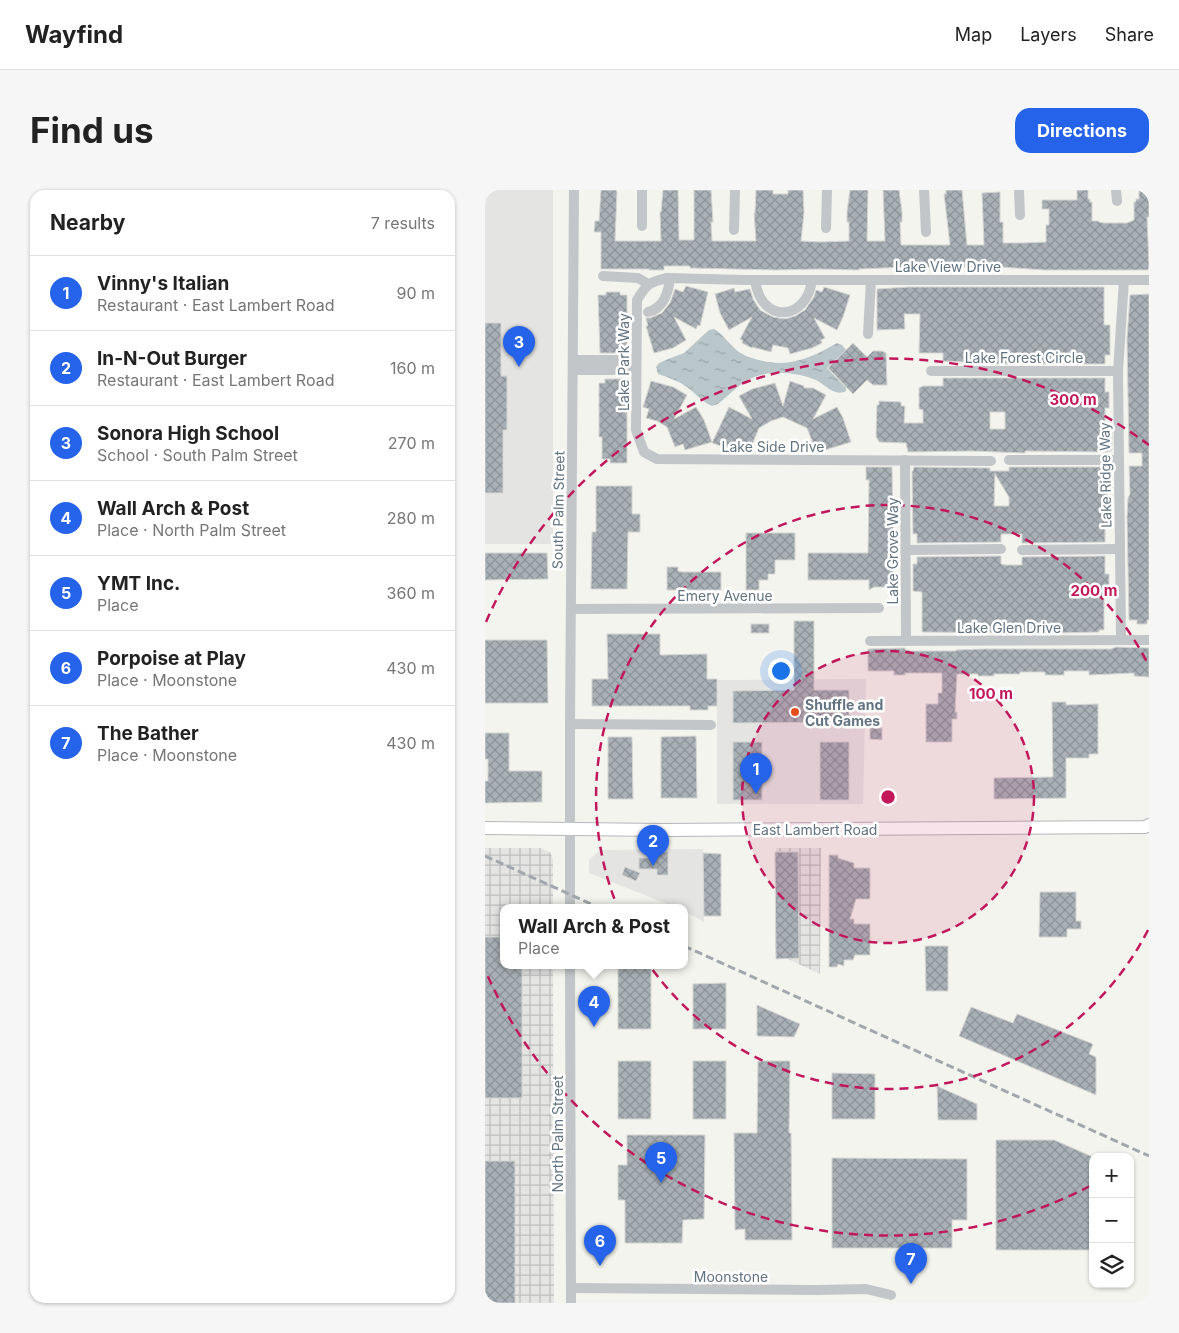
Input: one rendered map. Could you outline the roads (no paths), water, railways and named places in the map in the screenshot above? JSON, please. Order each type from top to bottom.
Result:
[{"type":"main road","name":"East Lambert Road","points":[[485,828],[570,830],[1148,827]]},
{"type":"street","name":"South Palm Street","points":[[570,830],[574,190]]},
{"type":"street","points":[[642,190],[642,226]]},
{"type":"street","points":[[734,230],[735,190]]},
{"type":"street","points":[[826,228],[827,190]]},
{"type":"street","points":[[924,190],[926,232]]},
{"type":"street","points":[[1019,190],[1020,215]]},
{"type":"street","points":[[1117,190],[1117,201]]},
{"type":"street","points":[[603,276],[638,278],[648,284],[655,280],[670,279],[751,280],[761,301],[768,309],[781,312],[796,309],[802,304],[811,287],[812,280]]},
{"type":"street","points":[[648,312],[660,306],[666,296],[670,279]]},
{"type":"street","name":"Lake View Drive","points":[[751,280],[1149,280]]},
{"type":"street","points":[[868,334],[871,280]]},
{"type":"street","name":"Lake Ridge Way","points":[[1121,640],[1118,371],[1123,280]]},
{"type":"street","name":"Lake Park Way","points":[[644,452],[636,430],[637,300],[648,284]]},
{"type":"street","points":[[573,365],[636,365]]},
{"type":"street","name":"Lake Forest Circle","points":[[931,370],[1118,371]]},
{"type":"street","name":"Lake Side Drive","points":[[644,452],[657,459],[991,460]]},
{"type":"street","name":"Lake Grove Way","points":[[905,460],[906,641]]},
{"type":"street","points":[[1009,460],[1119,460]]},
{"type":"street","points":[[905,550],[1001,549]]},
{"type":"street","points":[[1021,550],[1119,549]]},
{"type":"street","name":"Emery Avenue","points":[[571,609],[879,608]]},
{"type":"street","name":"Lake Glen Drive","points":[[870,641],[1149,640]]},
{"type":"street","points":[[570,724],[711,725]]},
{"type":"street","points":[[570,830],[570,904]]},
{"type":"street","name":"North Palm Street","points":[[570,969],[571,1303]]},
{"type":"street","name":"Moonstone","points":[[571,1288],[866,1289],[891,1295]]},
{"type":"water","points":[[714,329],[739,352],[757,360],[768,362],[787,363],[796,361],[812,356],[837,343],[842,345],[846,350],[827,368],[846,388],[846,391],[838,393],[816,380],[800,375],[764,374],[748,380],[718,404],[712,406],[684,385],[658,374],[656,367],[659,363],[684,353],[709,330]]},
{"type":"railway","points":[[485,856],[591,904]]},
{"type":"railway","points":[[688,948],[1149,1156]]},
{"type":"place","name":"Sonora High School","points":[[519,367]]},
{"type":"place","name":"Shuffle and Cut Games","points":[[795,712]]},
{"type":"place","name":"Vinny's Italian","points":[[756,794]]},
{"type":"place","name":"In-N-Out Burger","points":[[653,866]]},
{"type":"place","name":"Wall Arch & Post","points":[[594,1027]]},
{"type":"place","name":"YMT Inc.","points":[[661,1183]]},
{"type":"place","name":"Porpoise at Play","points":[[600,1266]]},
{"type":"place","name":"The Bather","points":[[911,1284]]}]
